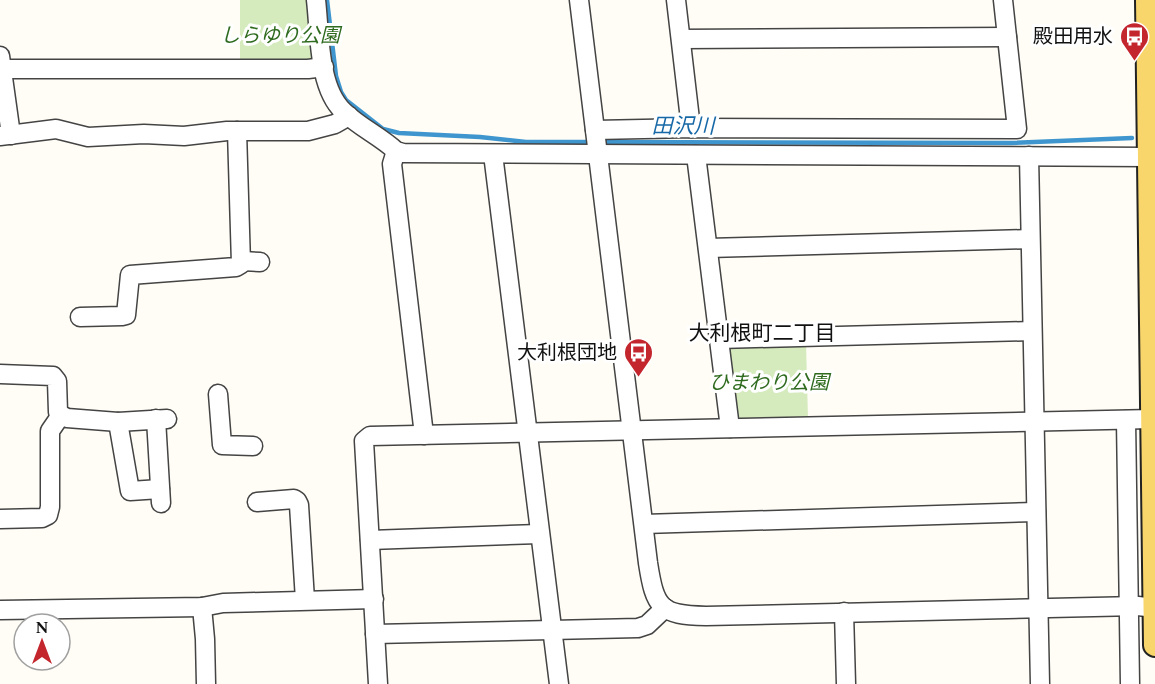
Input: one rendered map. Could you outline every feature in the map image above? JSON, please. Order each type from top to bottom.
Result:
[{"type":"main road","points":[[1147,0],[1155,645]]},
{"type":"street","points":[[316,0],[324,68],[332,97],[349,116],[396,151],[407,154],[1029,156],[1150,150]]},
{"type":"street","points":[[579,0],[651,585],[657,600],[664,608],[676,614],[687,615],[1129,606],[1154,608]]},
{"type":"street","points":[[676,0],[691,128]]},
{"type":"street","points":[[595,129],[1017,129],[1003,0]]},
{"type":"street","points":[[681,39],[1008,37]]},
{"type":"street","points":[[324,68],[1,62],[5,135],[56,129],[88,137],[144,134],[184,136],[219,131],[308,131],[335,124],[349,116]]},
{"type":"street","points":[[856,155],[857,128]]},
{"type":"street","points":[[80,317],[126,315],[130,275],[236,267],[242,261],[237,131]]},
{"type":"street","points":[[396,151],[392,164],[424,435]]},
{"type":"street","points":[[493,154],[559,684]]},
{"type":"street","points":[[696,154],[730,428]]},
{"type":"street","points":[[1029,156],[1040,684]]},
{"type":"street","points":[[708,248],[1030,240]]},
{"type":"street","points":[[242,261],[260,262]]},
{"type":"street","points":[[719,339],[1032,331]]},
{"type":"street","points":[[0,374],[53,376],[57,381],[58,412],[67,418],[118,422],[162,419],[160,496],[130,491],[118,422]]},
{"type":"street","points":[[218,394],[222,444],[253,446]]},
{"type":"street","points":[[0,519],[42,518],[48,515],[50,507],[50,431],[61,415]]},
{"type":"street","points":[[378,684],[364,441],[370,436],[1152,419]]},
{"type":"street","points":[[1126,420],[1130,684]]},
{"type":"street","points":[[257,502],[294,499],[299,505],[305,600]]},
{"type":"street","points":[[645,524],[1036,512]]},
{"type":"street","points":[[370,540],[539,534]]},
{"type":"street","points":[[0,610],[202,607],[223,603],[374,599]]},
{"type":"street","points":[[202,607],[206,684]]},
{"type":"street","points":[[375,634],[638,628],[647,624],[664,608]]},
{"type":"street","points":[[844,612],[846,684]]},
{"type":"green space","name":"しらゆり公園","points":[[240,0],[311,0],[319,60],[240,69]]},
{"type":"green space","name":"ひまわり公園","points":[[806,343],[808,419],[743,420],[735,414],[728,350],[734,344]]},
{"type":"waterway","name":"田沢川","points":[[327,0],[336,76],[341,92],[346,100],[383,129],[399,133],[526,142],[593,142]]},
{"type":"waterway","name":"田沢川","points":[[601,142],[1011,143],[1132,138]]},
{"type":"place","name":"殿田用水","points":[[1134,62]]},
{"type":"place","name":"大利根団地","points":[[638,378]]},
{"type":"district","name":"大利根町二丁目","points":[[762,333]]}]
